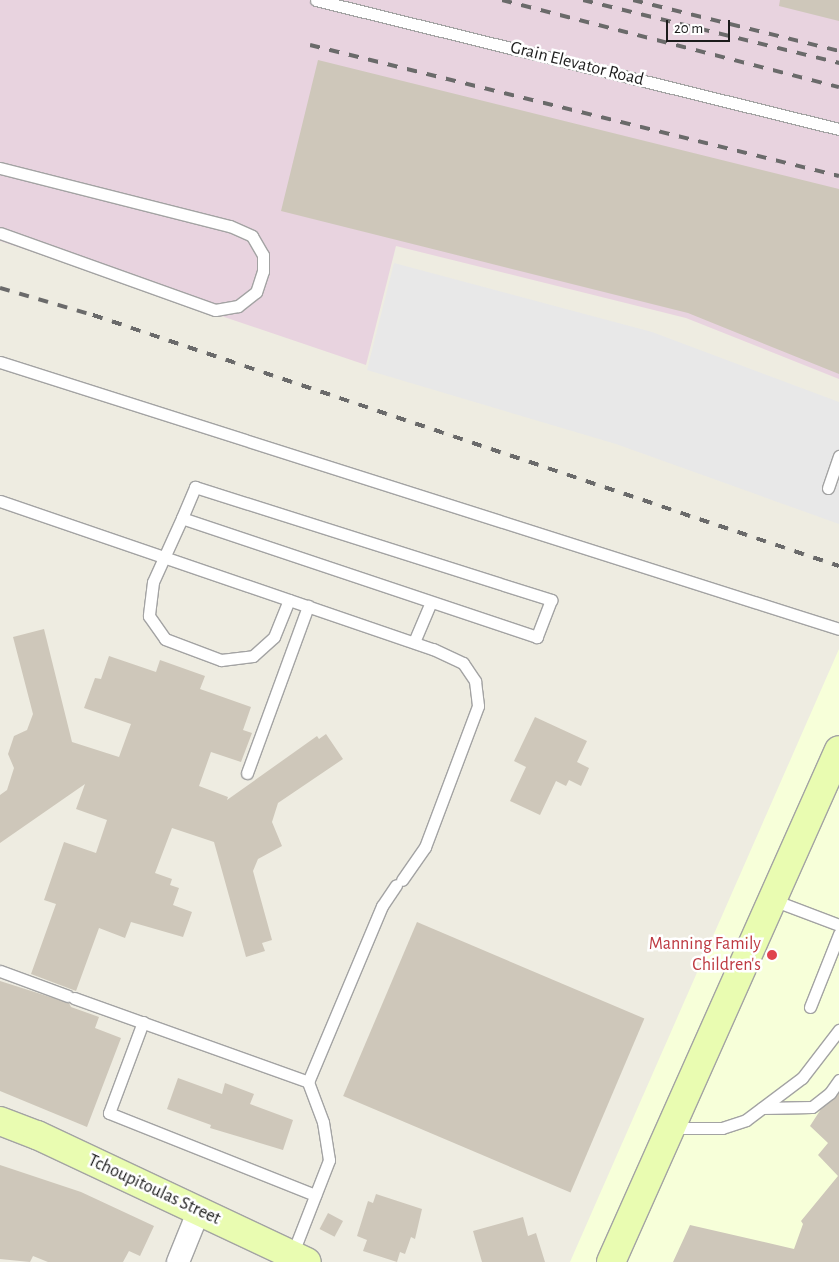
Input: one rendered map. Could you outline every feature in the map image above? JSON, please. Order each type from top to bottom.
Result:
[{"type":"street","points":[[611,1262],[773,900],[833,784],[839,750]]},
{"type":"street","name":"Tchoupitoulas Street","points":[[0,1121],[37,1135],[299,1258]]},
{"type":"street","points":[[178,1262],[199,1210]]},
{"type":"lane","name":"Grain Elevator Road","points":[[316,0],[839,129]]},
{"type":"lane","points":[[0,168],[230,226],[252,236],[263,255],[263,271],[256,292],[238,306],[215,310],[0,233]]},
{"type":"lane","points":[[0,362],[839,629]]},
{"type":"lane","points":[[828,488],[839,456]]},
{"type":"lane","points":[[182,518],[537,637],[551,600],[195,487],[153,582],[149,616],[165,639],[221,660],[253,656],[274,637],[289,600]]},
{"type":"lane","points":[[0,501],[414,642],[463,663],[475,681],[478,706],[425,847],[382,906],[308,1082],[323,1122],[329,1160],[315,1195],[299,1258]]},
{"type":"lane","points":[[414,642],[431,602]]},
{"type":"lane","points":[[247,773],[308,606]]},
{"type":"lane","points":[[773,900],[839,925]]},
{"type":"lane","points":[[810,1007],[839,934]]},
{"type":"lane","points":[[0,972],[308,1082]]},
{"type":"lane","points":[[143,1022],[109,1113],[315,1195]]},
{"type":"lane","points":[[672,1128],[728,1127],[746,1120],[802,1078],[839,1030]]},
{"type":"lane","points":[[762,1108],[812,1107],[830,1093],[839,1080]]},
{"type":"shaded area","points":[[0,0],[839,0],[839,379],[686,318],[396,246],[366,365],[0,241]]},
{"type":"shaded area","points":[[394,263],[652,332],[839,402],[839,524],[616,444],[367,370]]},
{"type":"shaded area","name":"Manning Family Children's","points":[[839,649],[839,1262],[570,1262]]},
{"type":"building","points":[[780,0],[839,0],[839,21],[779,6]]},
{"type":"building","points":[[318,60],[839,189],[839,374],[688,313],[281,211]]},
{"type":"building","points":[[44,629],[72,742],[119,757],[131,724],[84,708],[95,678],[101,679],[109,656],[156,672],[160,660],[205,676],[200,689],[251,707],[243,730],[252,733],[241,762],[211,752],[199,786],[228,797],[227,800],[317,736],[319,739],[326,734],[343,759],[278,803],[272,822],[282,846],[258,859],[253,871],[272,940],[262,943],[265,951],[246,957],[214,842],[172,828],[155,873],[172,879],[170,885],[179,888],[173,905],[192,912],[183,937],[131,922],[125,938],[99,928],[76,991],[31,974],[56,904],[44,900],[64,842],[96,853],[107,820],[76,809],[85,784],[0,843],[0,795],[7,790],[14,768],[8,754],[14,736],[27,730],[33,714],[13,637]]},
{"type":"building","points":[[535,717],[587,741],[577,762],[589,768],[581,786],[569,780],[566,786],[556,781],[540,815],[510,801],[526,767],[514,761]]},
{"type":"building","points":[[417,922],[644,1019],[571,1192],[343,1096]]},
{"type":"building","points":[[0,981],[69,1003],[71,1007],[99,1017],[95,1028],[121,1038],[87,1127],[0,1091]]},
{"type":"building","points":[[178,1078],[222,1094],[225,1083],[254,1094],[250,1104],[293,1120],[283,1150],[210,1128],[211,1125],[167,1109]]},
{"type":"building","points":[[839,1093],[839,1262],[673,1262],[690,1225],[794,1249],[803,1224],[801,1221],[838,1176],[818,1155],[828,1143],[810,1126],[821,1109]]},
{"type":"building","points":[[0,1165],[81,1192],[154,1226],[140,1256],[129,1251],[123,1262],[48,1262],[33,1256],[30,1262],[0,1259]]},
{"type":"building","points":[[376,1194],[422,1209],[415,1239],[411,1237],[405,1254],[400,1252],[397,1262],[363,1251],[367,1240],[357,1236],[368,1201],[373,1203]]},
{"type":"building","points":[[328,1213],[343,1221],[335,1237],[320,1229]]},
{"type":"building","points":[[523,1217],[528,1236],[536,1233],[545,1262],[482,1262],[473,1231]]},
{"type":"railway","points":[[502,0],[839,87]]},
{"type":"railway","points":[[583,0],[839,63]]},
{"type":"railway","points":[[633,0],[839,51]]},
{"type":"railway","points":[[310,45],[839,176]]},
{"type":"railway","points":[[0,288],[93,315],[839,566]]},
{"type":"place","name":"Manning Family Children's","points":[[772,955]]}]
